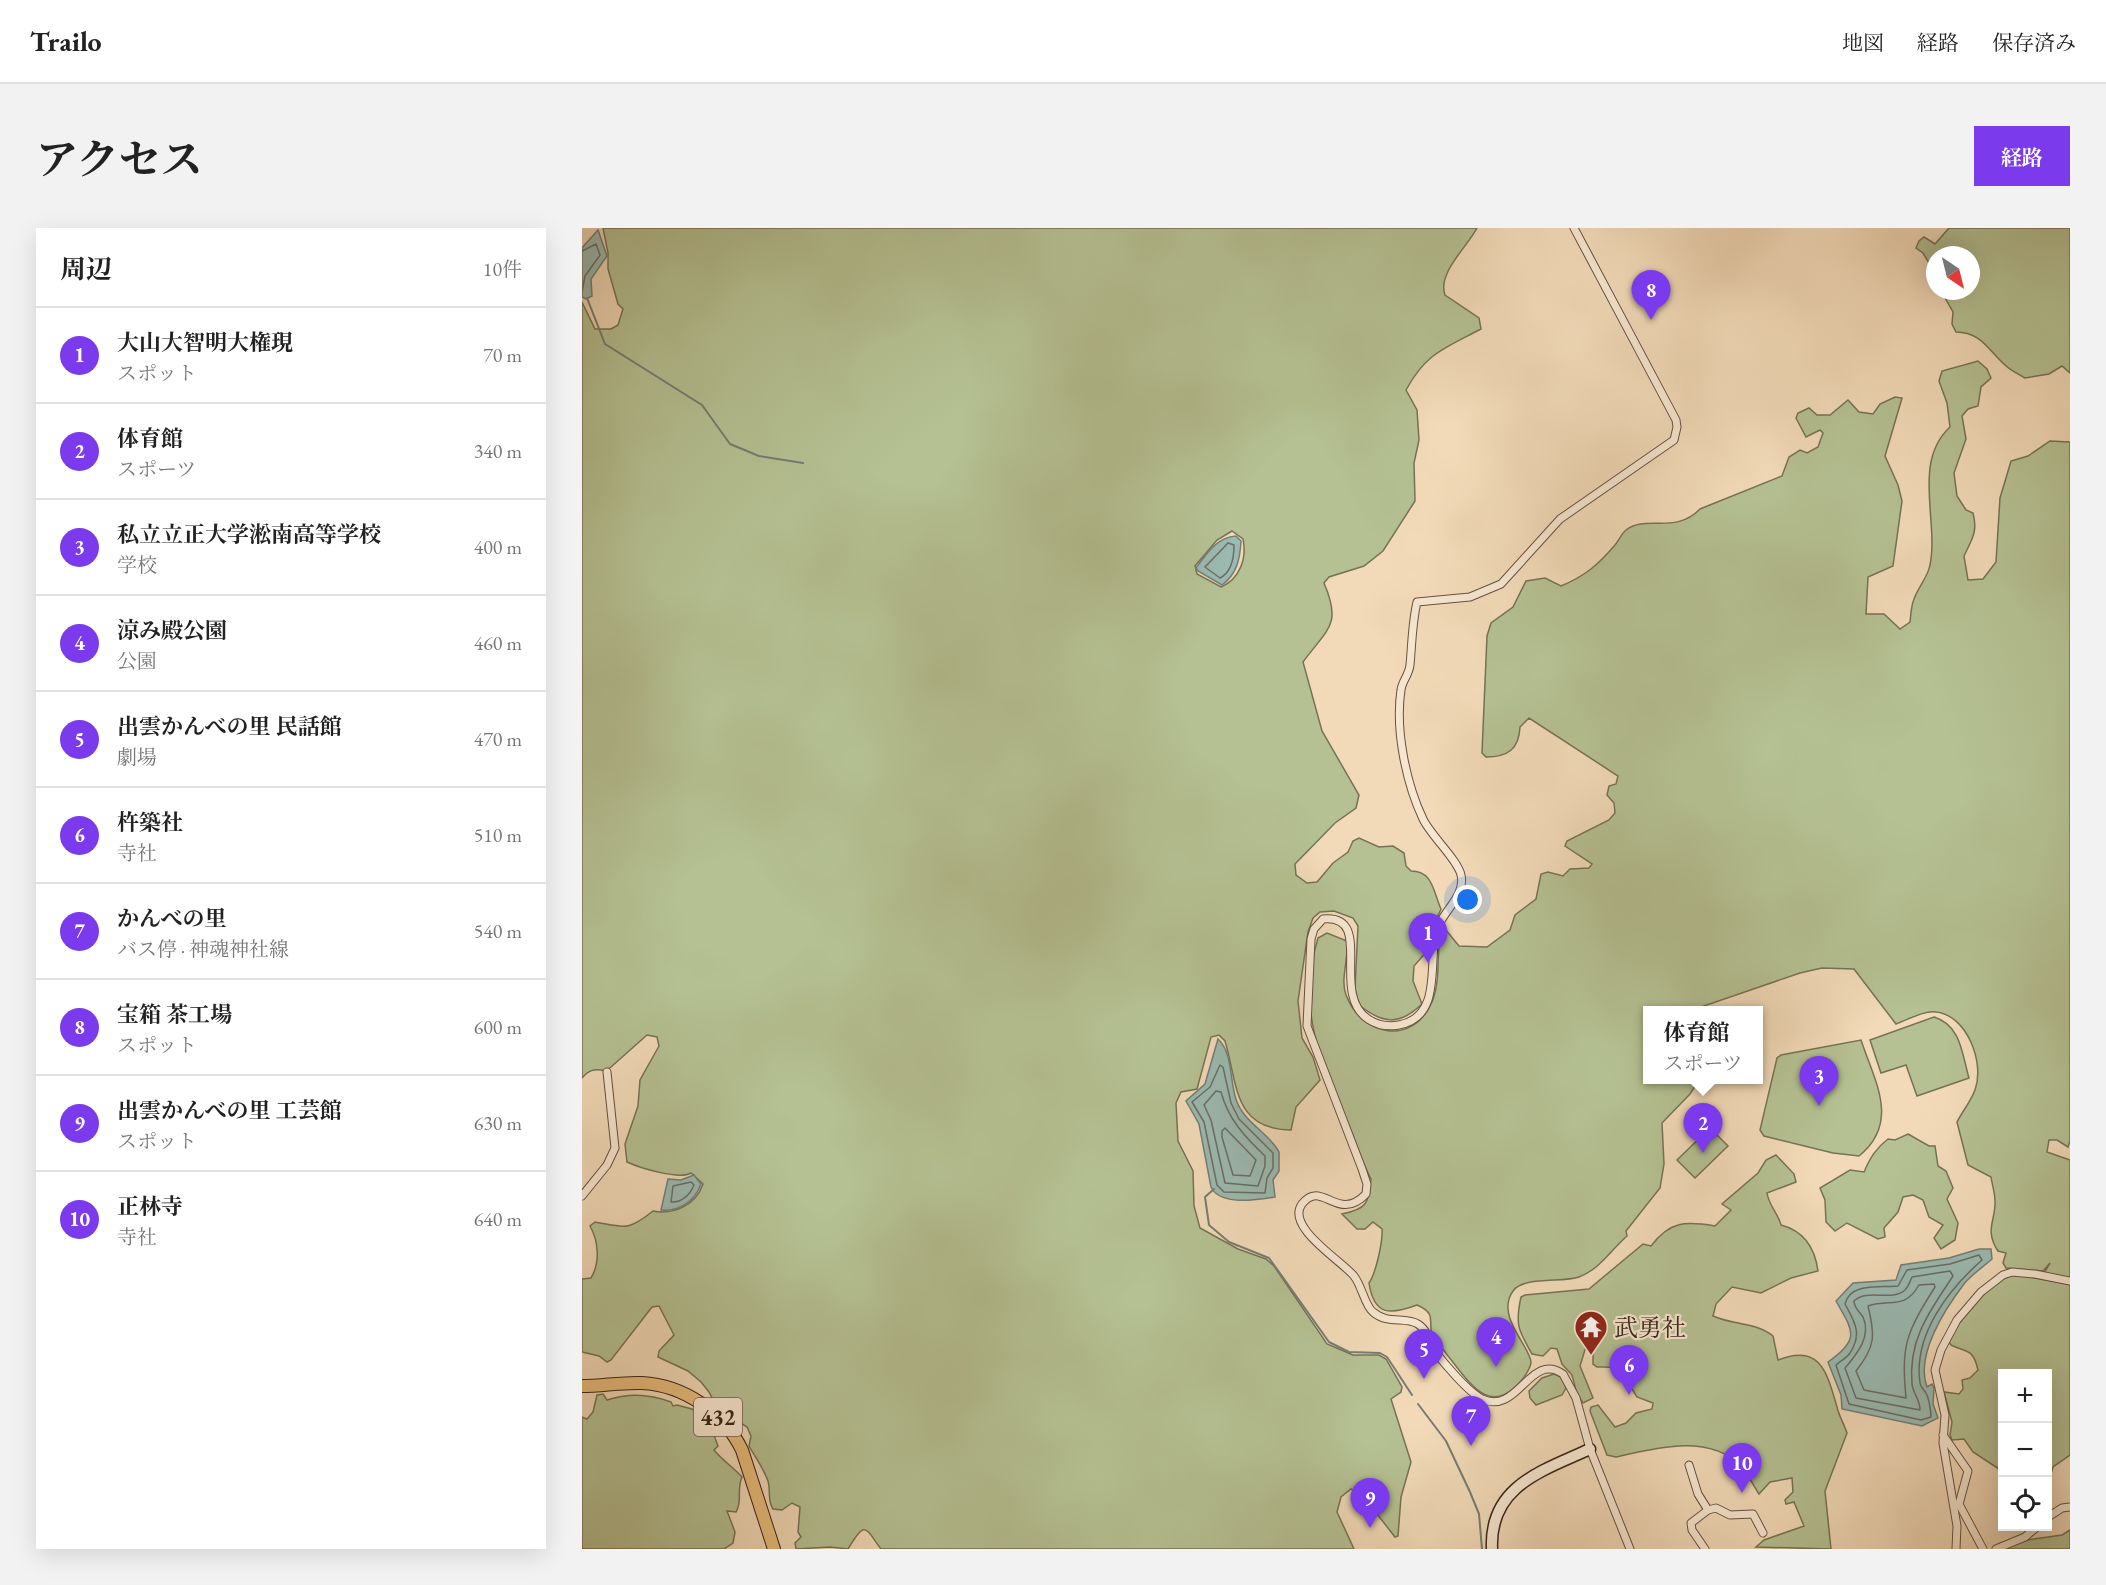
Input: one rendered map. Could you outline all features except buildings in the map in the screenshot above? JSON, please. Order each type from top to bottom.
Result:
[{"type":"highway","name":"432","points":[[582,1386],[643,1383],[659,1385],[677,1390],[708,1408],[735,1436],[742,1450],[774,1549]]},
{"type":"main road","points":[[1492,1549],[1495,1518],[1499,1508],[1512,1491],[1533,1477],[1590,1449]]},
{"type":"street","points":[[1574,228],[1676,420],[1677,433],[1674,440],[1560,519],[1501,584],[1470,597],[1417,602],[1408,676],[1401,688],[1403,754],[1423,818],[1461,875],[1460,891],[1436,930],[1432,977],[1426,1004],[1417,1016],[1398,1025],[1374,1023],[1362,1015],[1354,1003],[1350,987],[1352,937],[1345,923],[1339,919],[1323,919],[1314,929],[1307,983],[1307,1026],[1367,1184],[1366,1194],[1356,1204],[1343,1206],[1323,1196],[1314,1196],[1303,1203],[1298,1215],[1304,1229],[1353,1274],[1362,1288],[1368,1308],[1387,1319],[1412,1320],[1417,1323],[1430,1340],[1432,1349],[1478,1397],[1496,1403],[1503,1401],[1541,1370],[1555,1369],[1563,1374],[1576,1398],[1590,1449],[1630,1549]]},
{"type":"street","points":[[582,1196],[607,1165],[615,1148],[607,1072]]},
{"type":"street","points":[[1956,1549],[1957,1505],[1943,1435],[1945,1415],[1935,1370],[1941,1350],[1957,1320],[1981,1292],[2003,1275],[2012,1272],[2070,1281]]},
{"type":"street","points":[[1943,1435],[1968,1471],[1957,1505],[1983,1549]]},
{"type":"street","points":[[1689,1464],[1698,1494],[1708,1509]]},
{"type":"street","points":[[2052,1514],[2062,1508],[2070,1507]]},
{"type":"street","points":[[1705,1549],[1692,1530],[1691,1523],[1708,1509],[1716,1508],[1730,1515],[1753,1514],[1763,1533]]},
{"type":"street","points":[[1996,1549],[2025,1537],[2033,1531]]},
{"type":"green space","points":[[603,228],[1477,228],[1449,269],[1444,287],[1445,295],[1479,318],[1481,329],[1429,359],[1406,390],[1417,410],[1419,440],[1414,463],[1415,501],[1383,551],[1364,566],[1329,577],[1324,583],[1332,608],[1330,626],[1303,662],[1322,731],[1359,795],[1356,808],[1335,823],[1295,864],[1296,875],[1307,883],[1317,882],[1333,863],[1348,852],[1353,841],[1359,838],[1379,847],[1393,846],[1404,853],[1406,866],[1411,871],[1424,874],[1428,878],[1441,909],[1431,931],[1429,949],[1414,966],[1413,981],[1422,1004],[1406,1016],[1391,1020],[1376,1016],[1359,1005],[1355,989],[1358,926],[1353,918],[1334,911],[1320,912],[1313,918],[1308,932],[1298,1001],[1302,1038],[1313,1057],[1320,1080],[1296,1107],[1291,1130],[1272,1128],[1258,1122],[1248,1113],[1236,1088],[1225,1041],[1219,1035],[1211,1037],[1197,1089],[1181,1092],[1176,1103],[1178,1141],[1193,1171],[1194,1206],[1200,1228],[1238,1249],[1266,1259],[1274,1266],[1327,1344],[1353,1355],[1379,1355],[1386,1359],[1402,1387],[1401,1392],[1391,1399],[1411,1462],[1401,1497],[1398,1536],[1395,1537],[1363,1496],[1351,1489],[1341,1497],[1337,1512],[1354,1549],[881,1549],[868,1532],[862,1530],[848,1549],[830,1547],[796,1549],[795,1543],[801,1537],[798,1532],[800,1507],[792,1503],[782,1510],[773,1509],[768,1481],[749,1446],[751,1436],[747,1427],[717,1408],[709,1392],[688,1371],[658,1357],[659,1351],[674,1335],[659,1306],[652,1307],[611,1360],[607,1362],[599,1356],[582,1352],[582,1279],[591,1278],[597,1259],[595,1239],[590,1226],[595,1222],[631,1225],[653,1211],[676,1210],[690,1203],[703,1184],[691,1173],[669,1174],[627,1162],[625,1144],[638,1106],[640,1080],[659,1046],[657,1037],[647,1035],[605,1071],[592,1070],[582,1078],[582,302],[595,329],[611,329],[618,325],[623,309],[618,304],[608,269],[608,253]],"holes":[[[1232,531],[1243,539],[1244,553],[1241,567],[1228,583],[1221,587],[1197,574],[1195,566],[1217,540]]]},
{"type":"green space","points":[[1949,228],[2070,228],[2070,373],[2062,366],[2049,374],[2025,378],[2007,367],[1978,338],[1956,332],[1952,324],[1953,312],[1946,300],[1980,300],[1980,246],[1926,246],[1926,258],[1916,248],[1924,237],[1935,244]]},
{"type":"green space","points":[[1978,361],[1987,369],[1991,378],[1981,387],[1978,406],[1968,409],[1962,416],[1966,439],[1954,473],[1957,496],[1966,510],[1973,513],[1975,525],[1964,556],[1968,580],[1983,579],[1996,562],[2000,498],[2011,461],[2028,456],[2050,441],[2070,442],[2070,1141],[2068,1147],[2057,1140],[2049,1140],[2047,1152],[2070,1160],[2070,1280],[2043,1275],[2050,1263],[2043,1271],[2006,1268],[2003,1263],[2006,1253],[1998,1251],[1994,1244],[1991,1231],[1995,1198],[1991,1177],[1968,1165],[1957,1122],[1975,1090],[1977,1079],[1975,1054],[1965,1031],[1947,1015],[1936,1012],[1921,1014],[1896,1024],[1854,969],[1822,968],[1800,973],[1704,1006],[1643,1006],[1643,1084],[1696,1084],[1662,1123],[1664,1164],[1660,1188],[1626,1231],[1627,1236],[1605,1259],[1586,1274],[1572,1279],[1525,1283],[1513,1291],[1508,1310],[1531,1364],[1522,1380],[1509,1392],[1499,1396],[1489,1396],[1480,1392],[1463,1375],[1436,1340],[1432,1333],[1428,1312],[1417,1305],[1399,1310],[1385,1310],[1375,1302],[1369,1283],[1378,1257],[1382,1229],[1373,1222],[1365,1229],[1357,1229],[1342,1214],[1357,1210],[1365,1204],[1371,1179],[1330,1081],[1315,1036],[1310,989],[1312,964],[1318,938],[1327,933],[1347,941],[1344,989],[1354,1009],[1364,1020],[1375,1027],[1388,1031],[1401,1030],[1413,1025],[1424,1016],[1432,1002],[1437,983],[1442,925],[1459,946],[1487,947],[1510,930],[1515,915],[1536,899],[1541,874],[1548,872],[1563,876],[1570,869],[1589,868],[1592,864],[1565,846],[1567,841],[1609,820],[1615,813],[1614,803],[1607,795],[1609,786],[1616,784],[1618,776],[1529,718],[1520,727],[1517,741],[1511,750],[1494,757],[1486,757],[1482,753],[1487,636],[1491,623],[1513,607],[1526,581],[1545,578],[1561,586],[1570,582],[1597,564],[1625,531],[1634,526],[1681,521],[1700,509],[1782,476],[1789,457],[1800,450],[1807,453],[1818,447],[1823,433],[1820,430],[1806,437],[1796,418],[1798,413],[1809,408],[1817,415],[1830,415],[1848,400],[1859,412],[1873,414],[1880,404],[1895,397],[1902,398],[1885,456],[1898,485],[1902,501],[1893,566],[1868,577],[1866,614],[1884,614],[1900,629],[1910,622],[1913,602],[1930,565],[1932,530],[1929,474],[1932,457],[1939,441],[1950,427],[1947,403],[1939,381],[1942,371]]},
{"type":"green space","points":[[1934,1017],[1943,1021],[1955,1033],[1969,1078],[1917,1096],[1906,1065],[1881,1073],[1870,1040]]},
{"type":"green space","points":[[1861,1040],[1877,1085],[1882,1115],[1879,1129],[1872,1143],[1859,1156],[1833,1153],[1764,1136],[1760,1130],[1777,1058],[1781,1055]]},
{"type":"green space","points":[[1710,1128],[1728,1146],[1695,1178],[1677,1160]]},
{"type":"green space","points":[[1908,1134],[1929,1146],[1935,1146],[1938,1166],[1946,1171],[1953,1188],[1947,1199],[1958,1223],[1955,1240],[1941,1249],[1934,1238],[1943,1225],[1929,1217],[1923,1200],[1913,1195],[1903,1197],[1898,1212],[1884,1228],[1885,1237],[1878,1239],[1847,1223],[1835,1231],[1826,1222],[1825,1200],[1820,1188],[1850,1170],[1864,1172],[1884,1142]]},
{"type":"green space","points":[[1776,1155],[1794,1174],[1796,1182],[1767,1193],[1768,1198],[1781,1225],[1796,1231],[1807,1242],[1814,1255],[1818,1271],[1791,1278],[1761,1293],[1732,1287],[1716,1304],[1713,1316],[1766,1331],[1773,1336],[1778,1360],[1804,1355],[1820,1364],[1825,1373],[1847,1433],[1825,1491],[1831,1549],[1756,1547],[1764,1540],[1804,1526],[1794,1502],[1786,1504],[1785,1500],[1793,1492],[1792,1478],[1770,1482],[1759,1494],[1741,1466],[1728,1456],[1713,1449],[1698,1446],[1664,1447],[1616,1457],[1607,1455],[1590,1411],[1591,1407],[1598,1405],[1615,1427],[1626,1423],[1636,1413],[1652,1409],[1653,1403],[1637,1397],[1622,1369],[1597,1367],[1593,1364],[1593,1347],[1587,1343],[1580,1366],[1593,1398],[1583,1403],[1577,1394],[1572,1375],[1562,1364],[1557,1349],[1551,1348],[1543,1356],[1532,1354],[1521,1333],[1518,1321],[1521,1297],[1525,1295],[1589,1289],[1643,1244],[1651,1246],[1672,1227],[1687,1224],[1715,1226],[1731,1210],[1722,1204],[1758,1173],[1766,1160]]},
{"type":"green space","points":[[2012,1274],[2070,1284],[2070,1455],[2053,1467],[2052,1470],[2052,1369],[1998,1369],[1998,1468],[1973,1452],[1964,1439],[1952,1440],[1950,1435],[1952,1422],[1944,1392],[1959,1394],[1963,1389],[1962,1380],[1970,1378],[1978,1370],[1971,1355],[1951,1345],[1948,1341],[1960,1321],[1975,1303],[1992,1286]]},
{"type":"green space","points":[[1554,1374],[1563,1378],[1566,1388],[1562,1395],[1536,1405],[1530,1398],[1529,1391],[1542,1378]]},
{"type":"green space","points":[[603,1394],[607,1400],[631,1395],[655,1397],[671,1402],[673,1406],[692,1409],[708,1419],[718,1446],[714,1450],[742,1477],[738,1508],[736,1512],[727,1511],[735,1532],[733,1543],[724,1549],[582,1549],[582,1417],[587,1419],[593,1412],[597,1395]]},
{"type":"green space","points":[[2070,1530],[2070,1549],[2000,1549],[2027,1540],[2062,1535]]},
{"type":"water","points":[[598,230],[607,256],[591,279],[592,296],[586,299],[582,297],[582,248]]},
{"type":"water","points":[[1236,536],[1241,541],[1240,554],[1237,566],[1227,581],[1222,585],[1198,571],[1196,568],[1213,547],[1223,539]]},
{"type":"water","points":[[1218,1039],[1227,1052],[1237,1102],[1251,1122],[1279,1152],[1279,1171],[1273,1180],[1275,1197],[1249,1200],[1230,1199],[1222,1197],[1211,1187],[1199,1124],[1186,1101],[1205,1084]]},
{"type":"water","points":[[694,1175],[701,1184],[695,1196],[680,1207],[661,1210],[668,1179],[681,1180]]},
{"type":"water","points":[[1979,1249],[1991,1249],[1992,1259],[1970,1277],[1956,1294],[1928,1347],[1924,1374],[1927,1387],[1932,1384],[1934,1388],[1933,1404],[1938,1418],[1922,1426],[1842,1409],[1841,1395],[1828,1362],[1846,1347],[1851,1334],[1847,1320],[1836,1301],[1853,1283],[1896,1280],[1901,1265],[1949,1258]]},
{"type":"waterway","points":[[587,298],[605,344],[702,405],[730,444],[759,456],[803,463]]},
{"type":"waterway","points":[[1214,1189],[1205,1197],[1209,1225],[1229,1242],[1269,1258],[1329,1342],[1349,1352],[1380,1353],[1387,1357],[1412,1395]]},
{"type":"waterway","points":[[1418,1404],[1446,1441],[1470,1492],[1479,1514],[1482,1549]]},
{"type":"place","name":"宝箱 茶工場","points":[[1651,320]]},
{"type":"place","name":"大山大智明大権現","points":[[1428,963]]},
{"type":"place","name":"私立立正大学淞南高等学校","points":[[1819,1106]]},
{"type":"place","name":"体育館","points":[[1703,1153]]},
{"type":"place","name":"武勇社","points":[[1591,1356]]},
{"type":"place","name":"涼み殿公園","points":[[1496,1367]]},
{"type":"place","name":"出雲かんべの里 民話館","points":[[1424,1379]]},
{"type":"place","name":"杵築社","points":[[1629,1395]]},
{"type":"place","name":"かんべの里","points":[[1471,1446]]},
{"type":"place","name":"正林寺","points":[[1742,1493]]},
{"type":"place","name":"出雲かんべの里 工芸館","points":[[1370,1528]]}]
